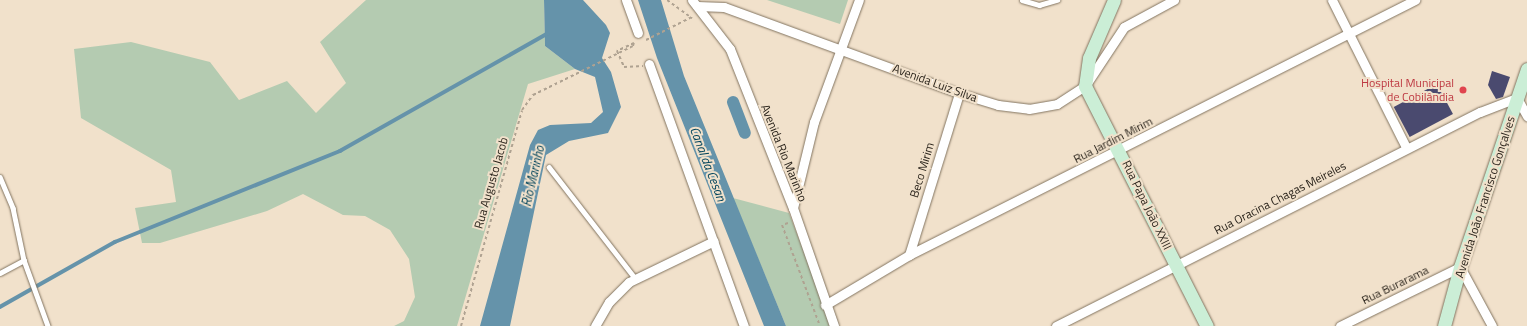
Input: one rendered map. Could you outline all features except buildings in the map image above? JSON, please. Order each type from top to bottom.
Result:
[{"type":"street","points":[[626,0],[638,33]]},
{"type":"street","points":[[790,211],[814,122],[844,48],[859,0]]},
{"type":"street","points":[[1085,86],[1089,58],[1114,0]]},
{"type":"street","points":[[1085,86],[1124,27],[1174,0]]},
{"type":"street","points":[[1332,0],[1406,147]]},
{"type":"street","name":"Rua Jardim Mirim","points":[[825,305],[909,255],[1416,0]]},
{"type":"street","name":"Avenida Luiz Silva","points":[[697,6],[724,7],[844,48],[959,93],[998,105],[1041,109],[1057,104],[1085,86]]},
{"type":"street","name":"Avenida Rio Marinho","points":[[697,6],[730,49],[834,326]]},
{"type":"street","points":[[646,65],[714,241],[744,326]]},
{"type":"street","name":"Avenida João Francisco Gonçalves","points":[[1444,326],[1460,267],[1527,69]]},
{"type":"street","name":"Rua Papa João XXIII","points":[[1085,86],[1120,150],[1207,326]]},
{"type":"street","name":"Beco Mirim","points":[[909,255],[959,93]]},
{"type":"street","points":[[1517,98],[1527,116]]},
{"type":"street","name":"Rua Oracina Chagas Meireles","points":[[1056,326],[1406,147],[1480,112],[1517,98]]},
{"type":"street","points":[[595,326],[615,295],[635,278],[714,241]]},
{"type":"street","points":[[1460,267],[1492,326]]},
{"type":"street","name":"Rua Burarama","points":[[1340,326],[1460,267]]},
{"type":"lane","points":[[1022,0],[1039,5],[1057,0]]},
{"type":"lane","points":[[550,167],[635,278]]},
{"type":"lane","points":[[0,177],[13,208],[24,260],[48,326]]},
{"type":"lane","points":[[0,273],[24,260]]},
{"type":"path","points":[[667,0],[696,21]]},
{"type":"path","points":[[644,41],[692,18],[697,6]]},
{"type":"path","name":"Rua Augusto Jacob","points":[[461,326],[522,110],[533,96],[616,54],[634,43],[617,51],[624,67],[646,65]]},
{"type":"path","points":[[790,211],[790,222],[782,225],[820,326]]},
{"type":"green space","points":[[366,0],[544,0],[545,46],[575,69],[528,84],[457,326],[394,326],[404,321],[415,297],[409,259],[390,230],[365,216],[343,215],[303,194],[267,211],[160,243],[142,243],[135,208],[176,202],[171,170],[81,118],[74,49],[131,42],[210,62],[239,100],[287,81],[316,113],[346,83],[320,42]]},
{"type":"green space","points":[[767,0],[848,0],[840,24]]},
{"type":"green space","points":[[733,198],[789,213],[832,326],[786,326]]},
{"type":"water","name":"Rio Marinho","points":[[544,0],[583,0],[606,25],[610,33],[602,58],[611,72],[621,107],[608,133],[569,141],[546,155],[510,326],[480,326],[530,145],[538,130],[550,125],[591,123],[603,112],[595,77],[575,69],[545,46]]},
{"type":"water","name":"Canal da Cesan","points":[[638,0],[661,0],[684,76],[786,326],[764,326],[657,58]]},
{"type":"waterway","points":[[0,307],[115,242],[340,151],[547,34]]},
{"type":"waterway","points":[[733,102],[745,133]]},
{"type":"place","name":"Hospital Municipal de Cobilândia","points":[[1463,90]]}]
